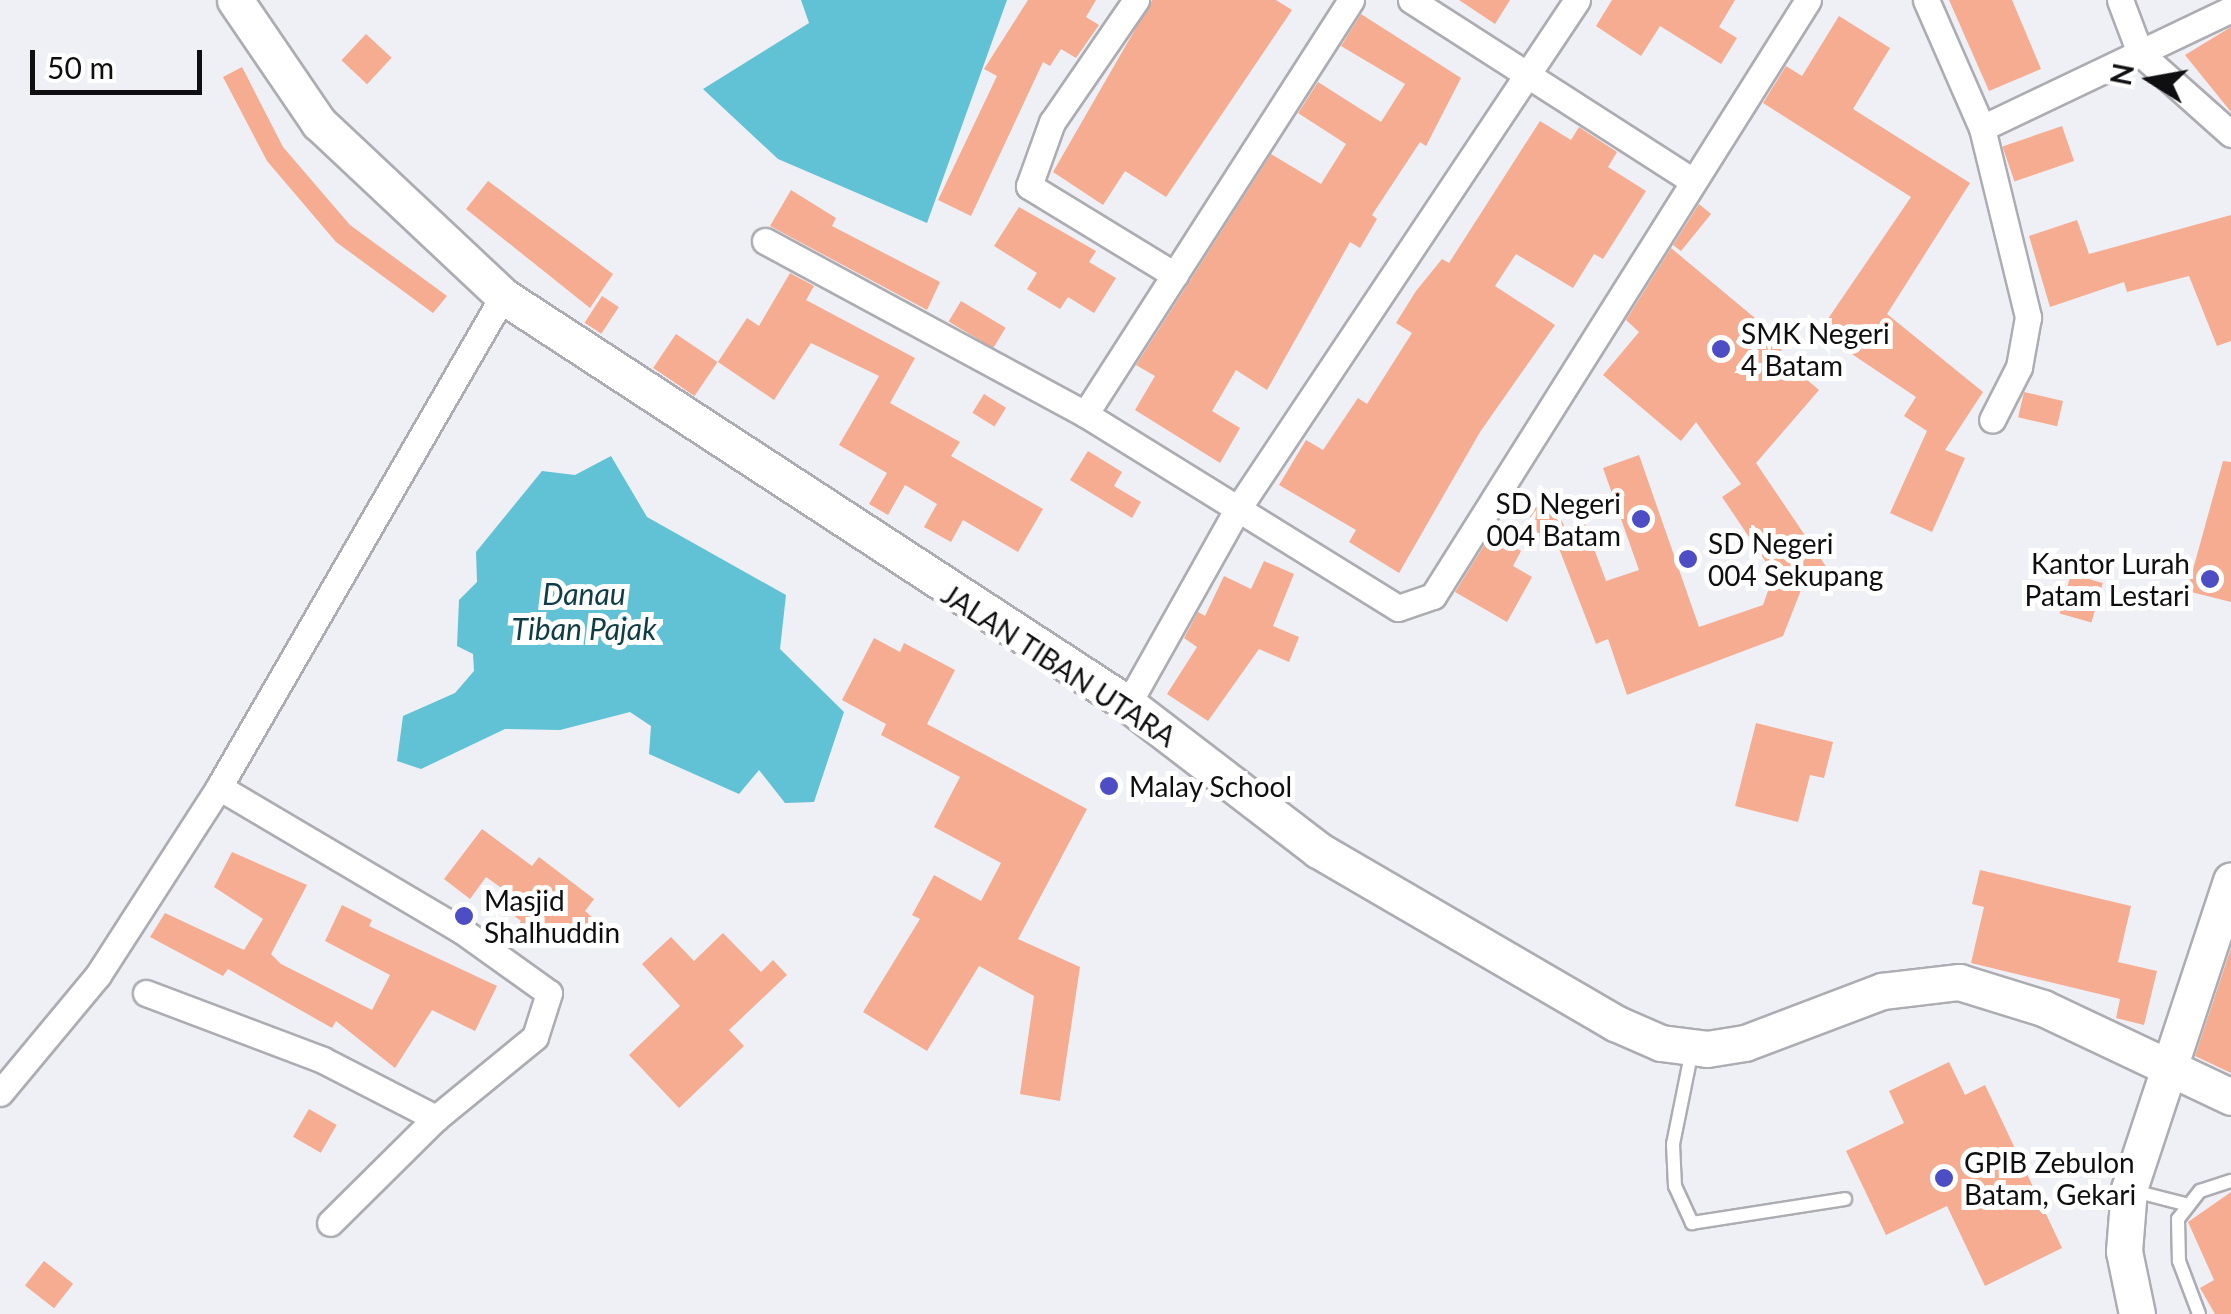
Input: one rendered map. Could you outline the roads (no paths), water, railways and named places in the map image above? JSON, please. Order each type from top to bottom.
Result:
[{"type":"street","name":"JALAN TIBAN UTARA","points":[[235,0],[319,123],[503,296],[1128,704],[1359,875],[1637,1034],[1693,1048],[1745,1043],[1882,992],[1960,982],[2044,1008],[2231,1097]]},
{"type":"street","points":[[1136,0],[1052,122],[1029,186],[1175,275]]},
{"type":"street","points":[[1085,414],[1351,0]]},
{"type":"street","points":[[1411,0],[1532,72],[1691,180]]},
{"type":"street","points":[[1128,704],[1237,510],[1577,0]]},
{"type":"street","points":[[765,241],[1085,414],[1379,600],[1423,604],[1808,0]]},
{"type":"street","points":[[1926,0],[1982,128],[2028,316],[2019,367],[1992,420]]},
{"type":"street","points":[[2120,0],[2140,54],[2231,134]]},
{"type":"street","points":[[1982,128],[2231,10]]},
{"type":"street","points":[[0,1093],[98,975],[219,787],[503,296]]},
{"type":"street","points":[[219,787],[461,930],[549,993],[535,1037],[436,1118],[330,1223]]},
{"type":"street","points":[[2137,1314],[2124,1251],[2128,1189],[2231,880]]},
{"type":"street","points":[[146,992],[323,1060],[436,1118]]},
{"type":"lane","points":[[1693,1048],[1673,1144],[1675,1186],[1692,1223],[1845,1199]]},
{"type":"lane","points":[[2128,1189],[2185,1204],[2231,1181]]},
{"type":"lane","points":[[2185,1204],[2176,1245],[2199,1314]]},
{"type":"water","points":[[801,0],[1007,0],[927,223],[778,159],[703,89],[809,23]]},
{"type":"water","name":"Danau Tiban Pajak","points":[[611,456],[647,517],[786,595],[780,649],[844,712],[814,802],[785,803],[759,770],[739,794],[649,754],[651,726],[630,712],[560,730],[505,729],[421,769],[397,761],[403,716],[455,693],[474,671],[473,654],[457,646],[459,600],[477,582],[476,552],[542,471],[575,475]]},
{"type":"place","name":"SMK Negeri 4 Batam","points":[[1721,349]]},
{"type":"place","name":"SD Negeri 004 Batam","points":[[1641,519]]},
{"type":"place","name":"SD Negeri 004 Sekupang","points":[[1688,559]]},
{"type":"place","name":"Kantor Lurah Patam Lestari","points":[[2210,579]]},
{"type":"place","name":"Malay School","points":[[1109,786]]},
{"type":"place","name":"Masjid Shalhuddin","points":[[464,916]]},
{"type":"place","name":"GPIB Zebulon Batam, Gekari","points":[[1944,1178]]}]
